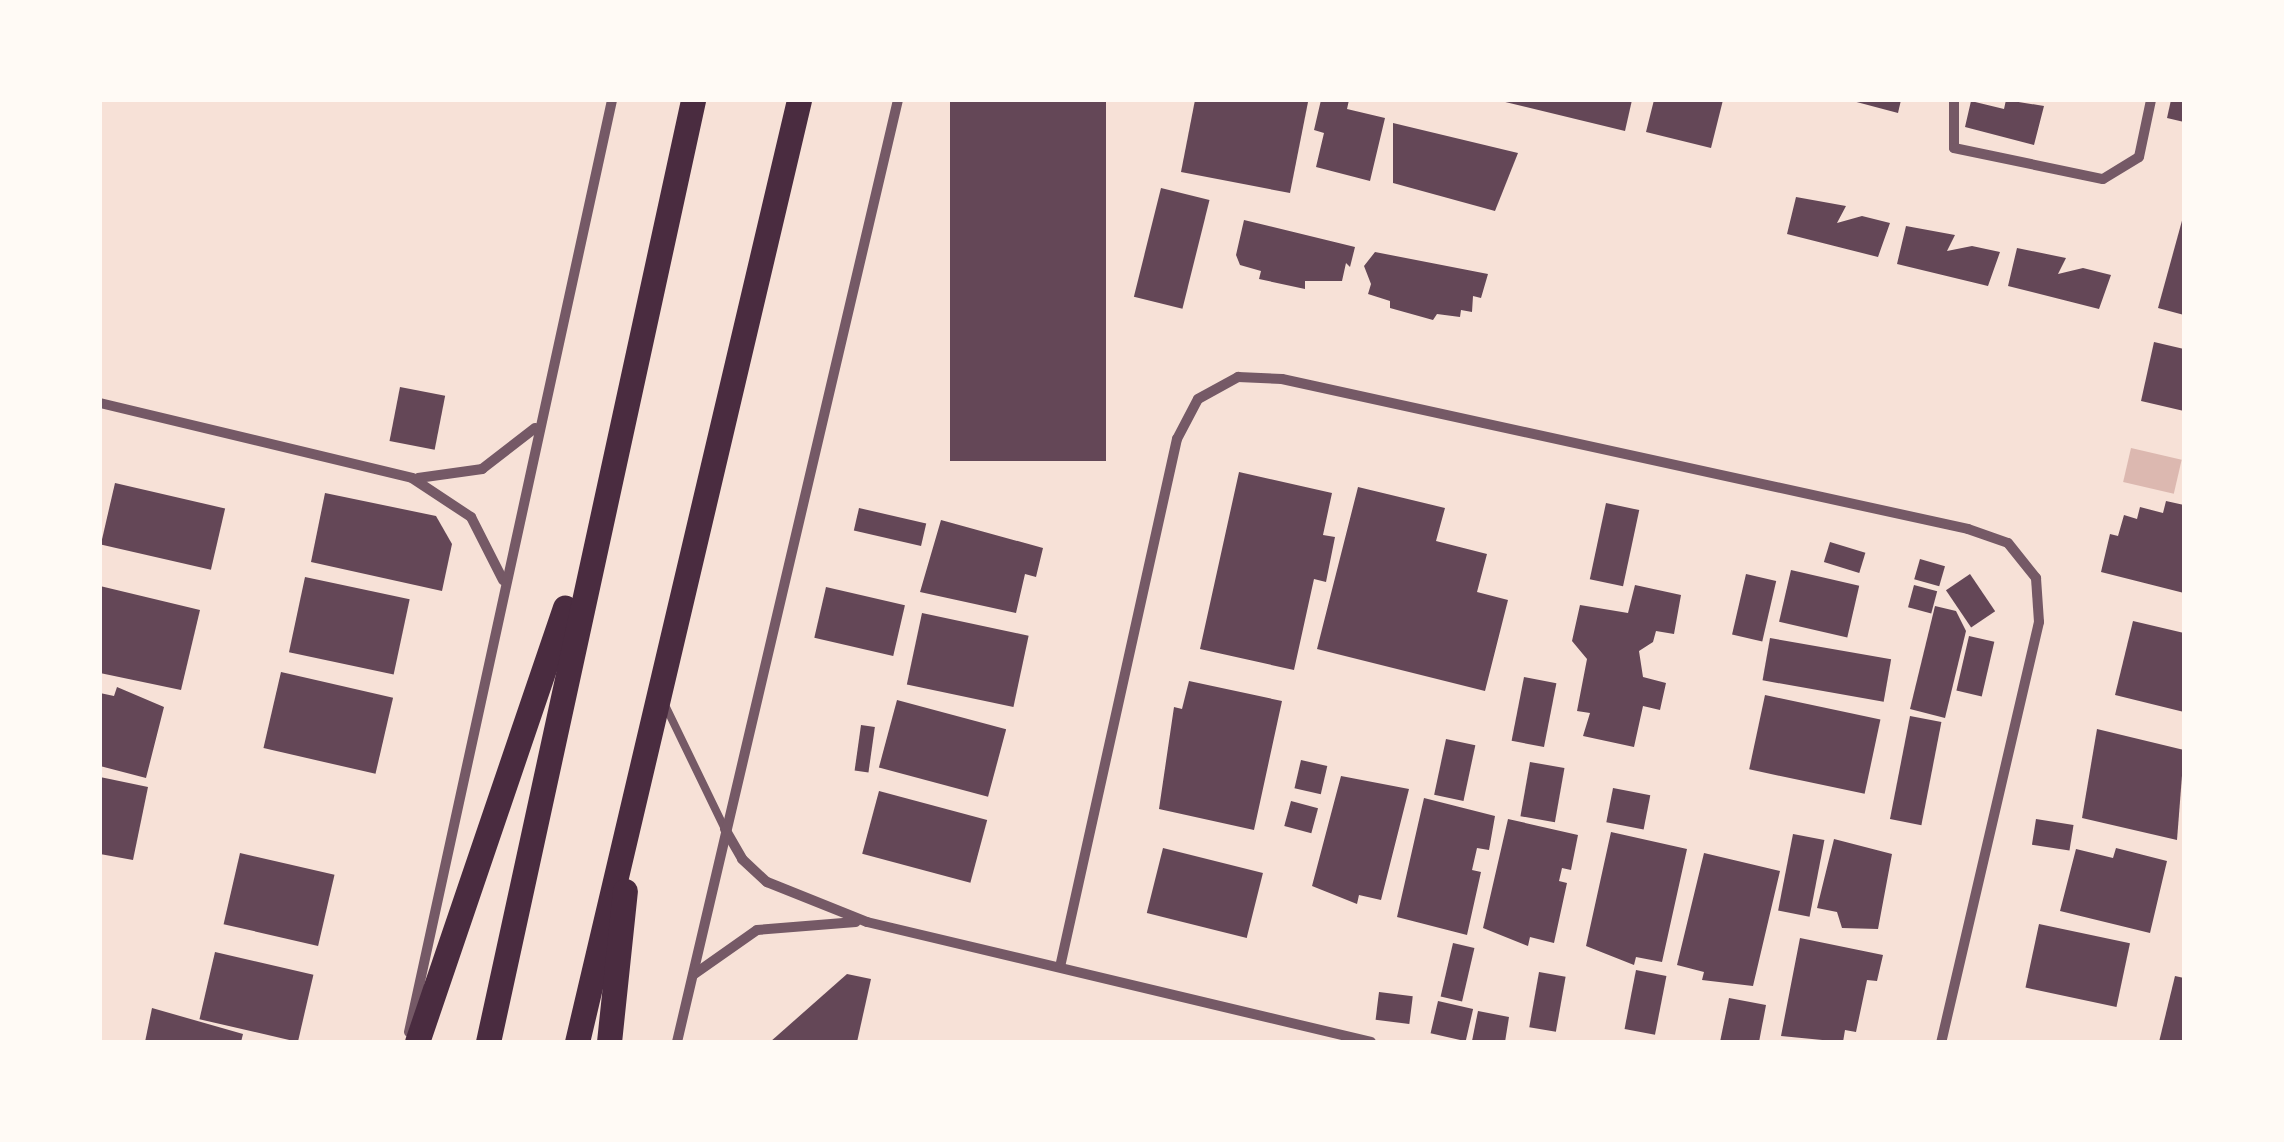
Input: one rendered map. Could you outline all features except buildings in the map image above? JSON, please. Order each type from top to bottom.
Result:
[{"type":"main road","points":[[488,1042],[599,509],[693,100]]},
{"type":"main road","points":[[577,1042],[799,100]]},
{"type":"main road","points":[[417,1042],[599,509]]},
{"type":"main road","points":[[609,1042],[638,777]]},
{"type":"street","points":[[406,1042],[503,580],[612,100]]},
{"type":"street","points":[[677,1042],[898,100]]},
{"type":"street","points":[[1954,100],[1954,148],[2103,179],[2139,156],[2151,100]]},
{"type":"street","points":[[1060,967],[1178,438],[1198,398],[1238,376],[1282,379],[1968,529],[2008,543],[2036,578],[2039,622],[1941,1042]]},
{"type":"street","points":[[100,403],[412,478],[471,517],[503,580]]},
{"type":"street","points":[[412,478],[482,469],[538,425]]},
{"type":"street","points":[[726,829],[742,859],[767,882],[867,922],[1371,1042]]},
{"type":"street","points":[[693,975],[757,930],[782,923],[867,922]]},
{"type":"lane","points":[[658,689],[687,761],[726,829]]},
{"type":"shaded area","points":[[2131,448],[2182,460],[2174,494],[2123,482]]}]
